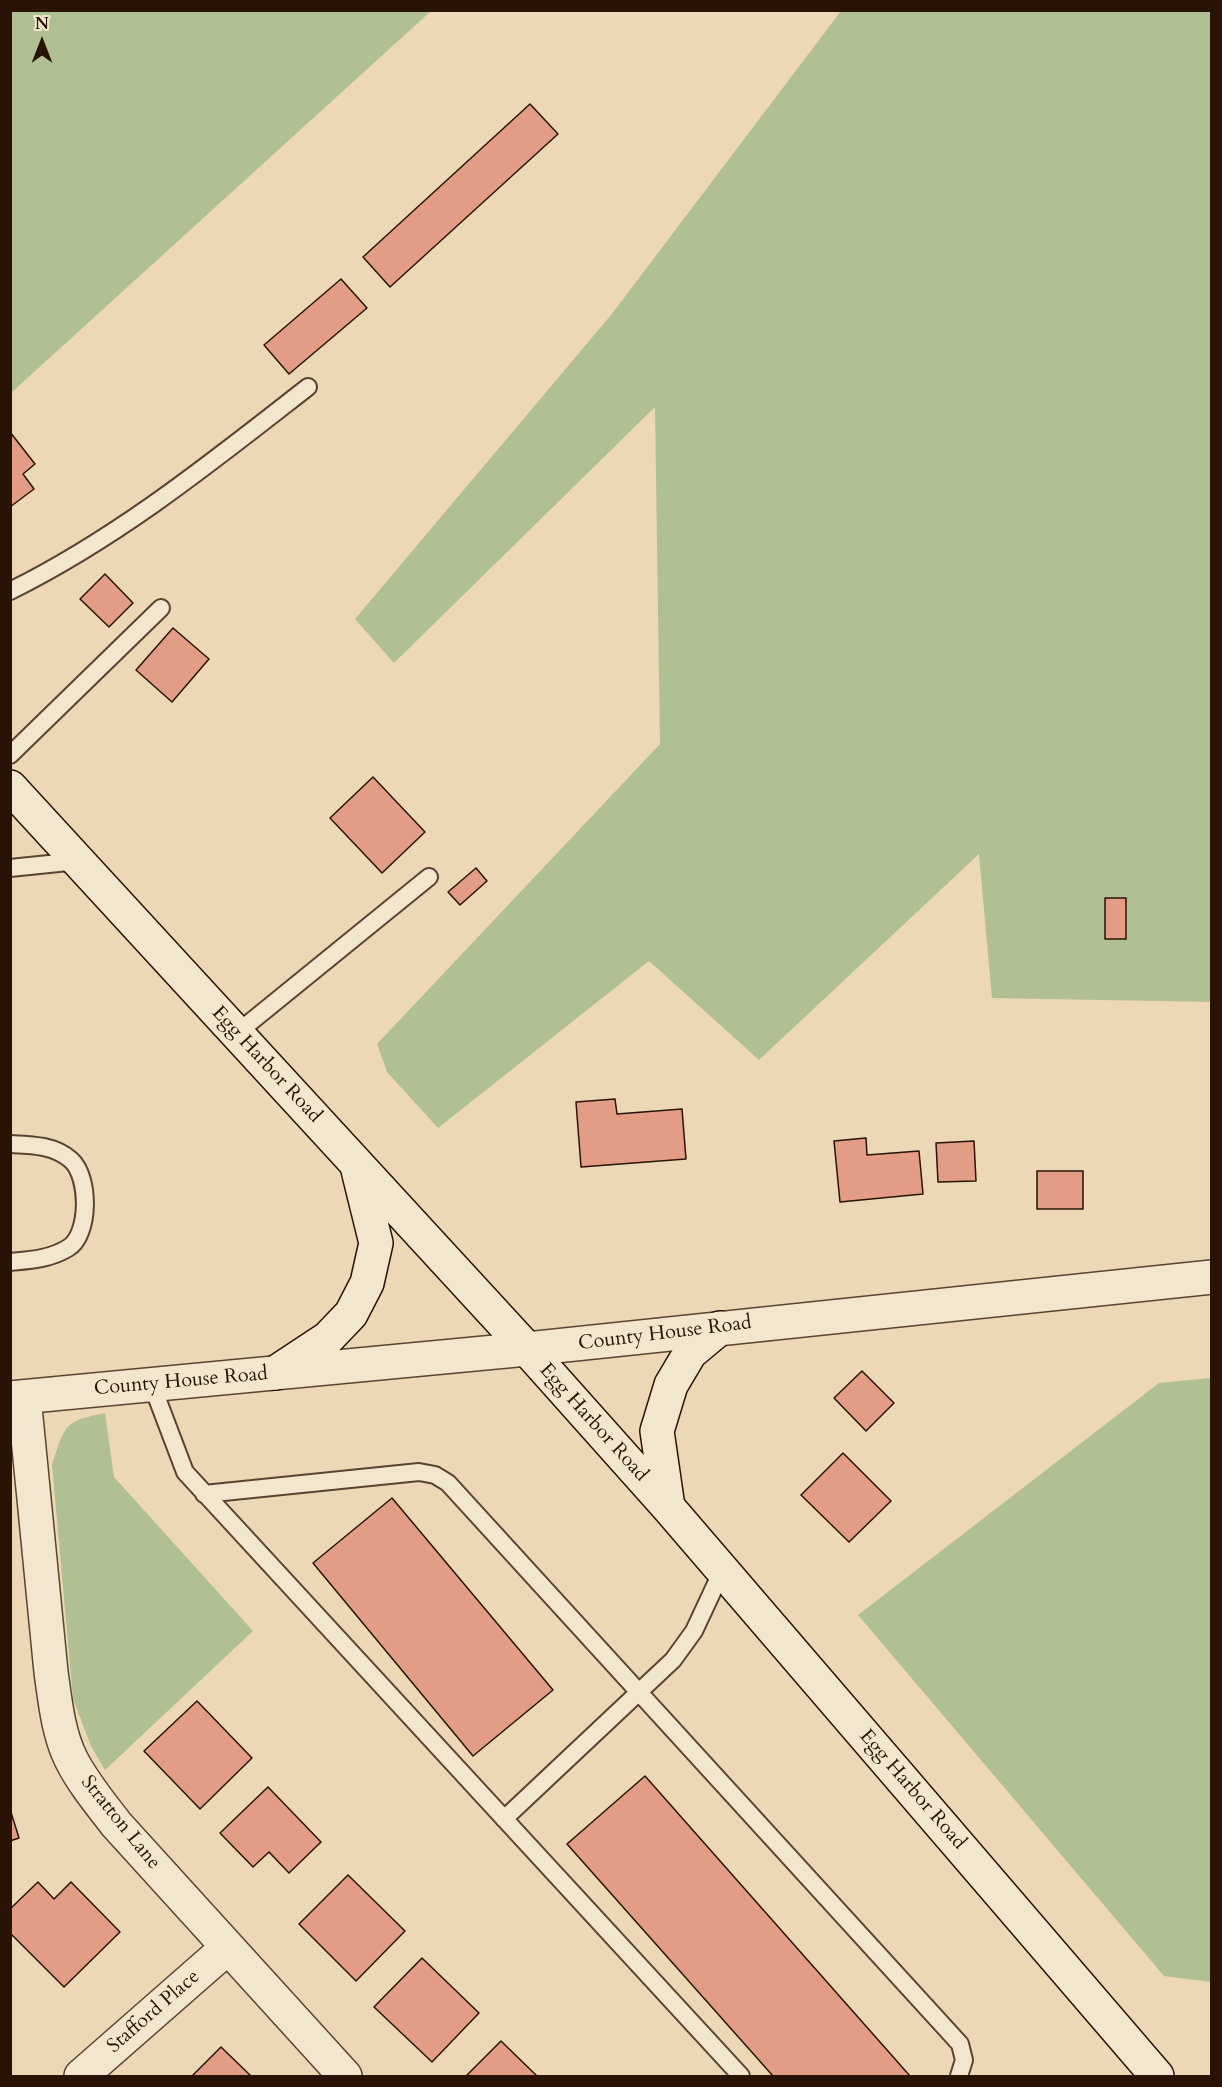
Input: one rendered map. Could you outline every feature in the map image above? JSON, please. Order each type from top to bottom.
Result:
[{"type":"main road","name":"Egg Harbor Road","points":[[10,787],[528,1350],[668,1507],[1157,2076]]},
{"type":"main road","points":[[275,1373],[328,1338],[351,1314],[367,1283],[376,1243],[357,1164]]},
{"type":"main road","name":"County House Road","points":[[17,1397],[528,1350],[1212,1277]]},
{"type":"main road","points":[[668,1507],[657,1431],[671,1385],[690,1353],[720,1328]]},
{"type":"main road","name":"Stratton Lane","points":[[17,1397],[51,1672],[57,1711],[70,1757],[91,1792],[116,1824],[226,1948],[345,2076]]},
{"type":"main road","name":"Stafford Place","points":[[81,2076],[226,1948]]},
{"type":"lane","points":[[10,591],[60,566],[183,484],[308,387]]},
{"type":"lane","points":[[10,755],[161,608]]},
{"type":"lane","points":[[10,868],[79,861]]},
{"type":"lane","points":[[237,1033],[429,877]]},
{"type":"lane","points":[[10,1144],[49,1147],[73,1161],[84,1186],[86,1217],[70,1247],[45,1258],[10,1262]]},
{"type":"lane","points":[[152,1385],[184,1472],[741,2076]]},
{"type":"lane","points":[[204,1494],[419,1472],[435,1474],[448,1483],[960,2044],[964,2060],[959,2076]]},
{"type":"lane","points":[[504,1819],[673,1660],[694,1631],[722,1571]]},
{"type":"green space","points":[[11,10],[431,10],[431,11],[11,393]]},
{"type":"green space","points":[[841,11],[1211,11],[1211,1002],[992,998],[979,854],[759,1060],[649,961],[438,1128],[387,1072],[377,1044],[660,744],[655,407],[394,663],[355,619],[611,315]]},
{"type":"green space","points":[[1212,1378],[1211,1982],[1164,1976],[858,1615],[1159,1383]]},
{"type":"green space","points":[[105,1413],[114,1477],[253,1631],[105,1770],[91,1746],[73,1699],[52,1465],[63,1434],[68,1427],[81,1419]]},
{"type":"building","points":[[530,104],[558,134],[390,287],[363,257]]},
{"type":"building","points":[[341,279],[367,308],[289,374],[264,345]]},
{"type":"building","points":[[10,432],[35,464],[23,474],[34,489],[10,507]]},
{"type":"building","points":[[105,574],[133,603],[109,627],[80,599]]},
{"type":"building","points":[[173,628],[209,659],[172,702],[136,670]]},
{"type":"building","points":[[373,777],[425,832],[382,873],[330,818]]},
{"type":"building","points":[[476,868],[487,881],[460,905],[448,892]]},
{"type":"building","points":[[1105,898],[1126,898],[1126,939],[1105,939]]},
{"type":"building","points":[[615,1099],[617,1114],[682,1109],[686,1159],[581,1167],[576,1102]]},
{"type":"building","points":[[866,1138],[867,1155],[919,1151],[923,1194],[840,1202],[834,1141]]},
{"type":"building","points":[[974,1141],[976,1181],[938,1182],[936,1143]]},
{"type":"building","points":[[1037,1171],[1083,1171],[1083,1209],[1037,1209]]},
{"type":"building","points":[[862,1371],[894,1403],[866,1431],[834,1398]]},
{"type":"building","points":[[843,1453],[891,1501],[849,1542],[801,1495]]},
{"type":"building","points":[[392,1498],[553,1690],[473,1756],[313,1563]]},
{"type":"building","points":[[197,1701],[252,1758],[200,1809],[144,1751]]},
{"type":"building","points":[[645,1776],[910,2076],[773,2076],[567,1844]]},
{"type":"building","points":[[268,1787],[321,1842],[289,1873],[269,1852],[253,1867],[220,1833]]},
{"type":"building","points":[[10,1809],[19,1838],[10,1841]]},
{"type":"building","points":[[348,1875],[405,1931],[356,1981],[299,1924]]},
{"type":"building","points":[[38,1882],[54,1899],[71,1882],[120,1932],[64,1987],[10,1933],[10,1909]]},
{"type":"building","points":[[422,1958],[479,2013],[432,2062],[374,2007]]},
{"type":"building","points":[[501,2041],[537,2076],[466,2076]]},
{"type":"building","points":[[221,2047],[251,2076],[192,2076]]}]
